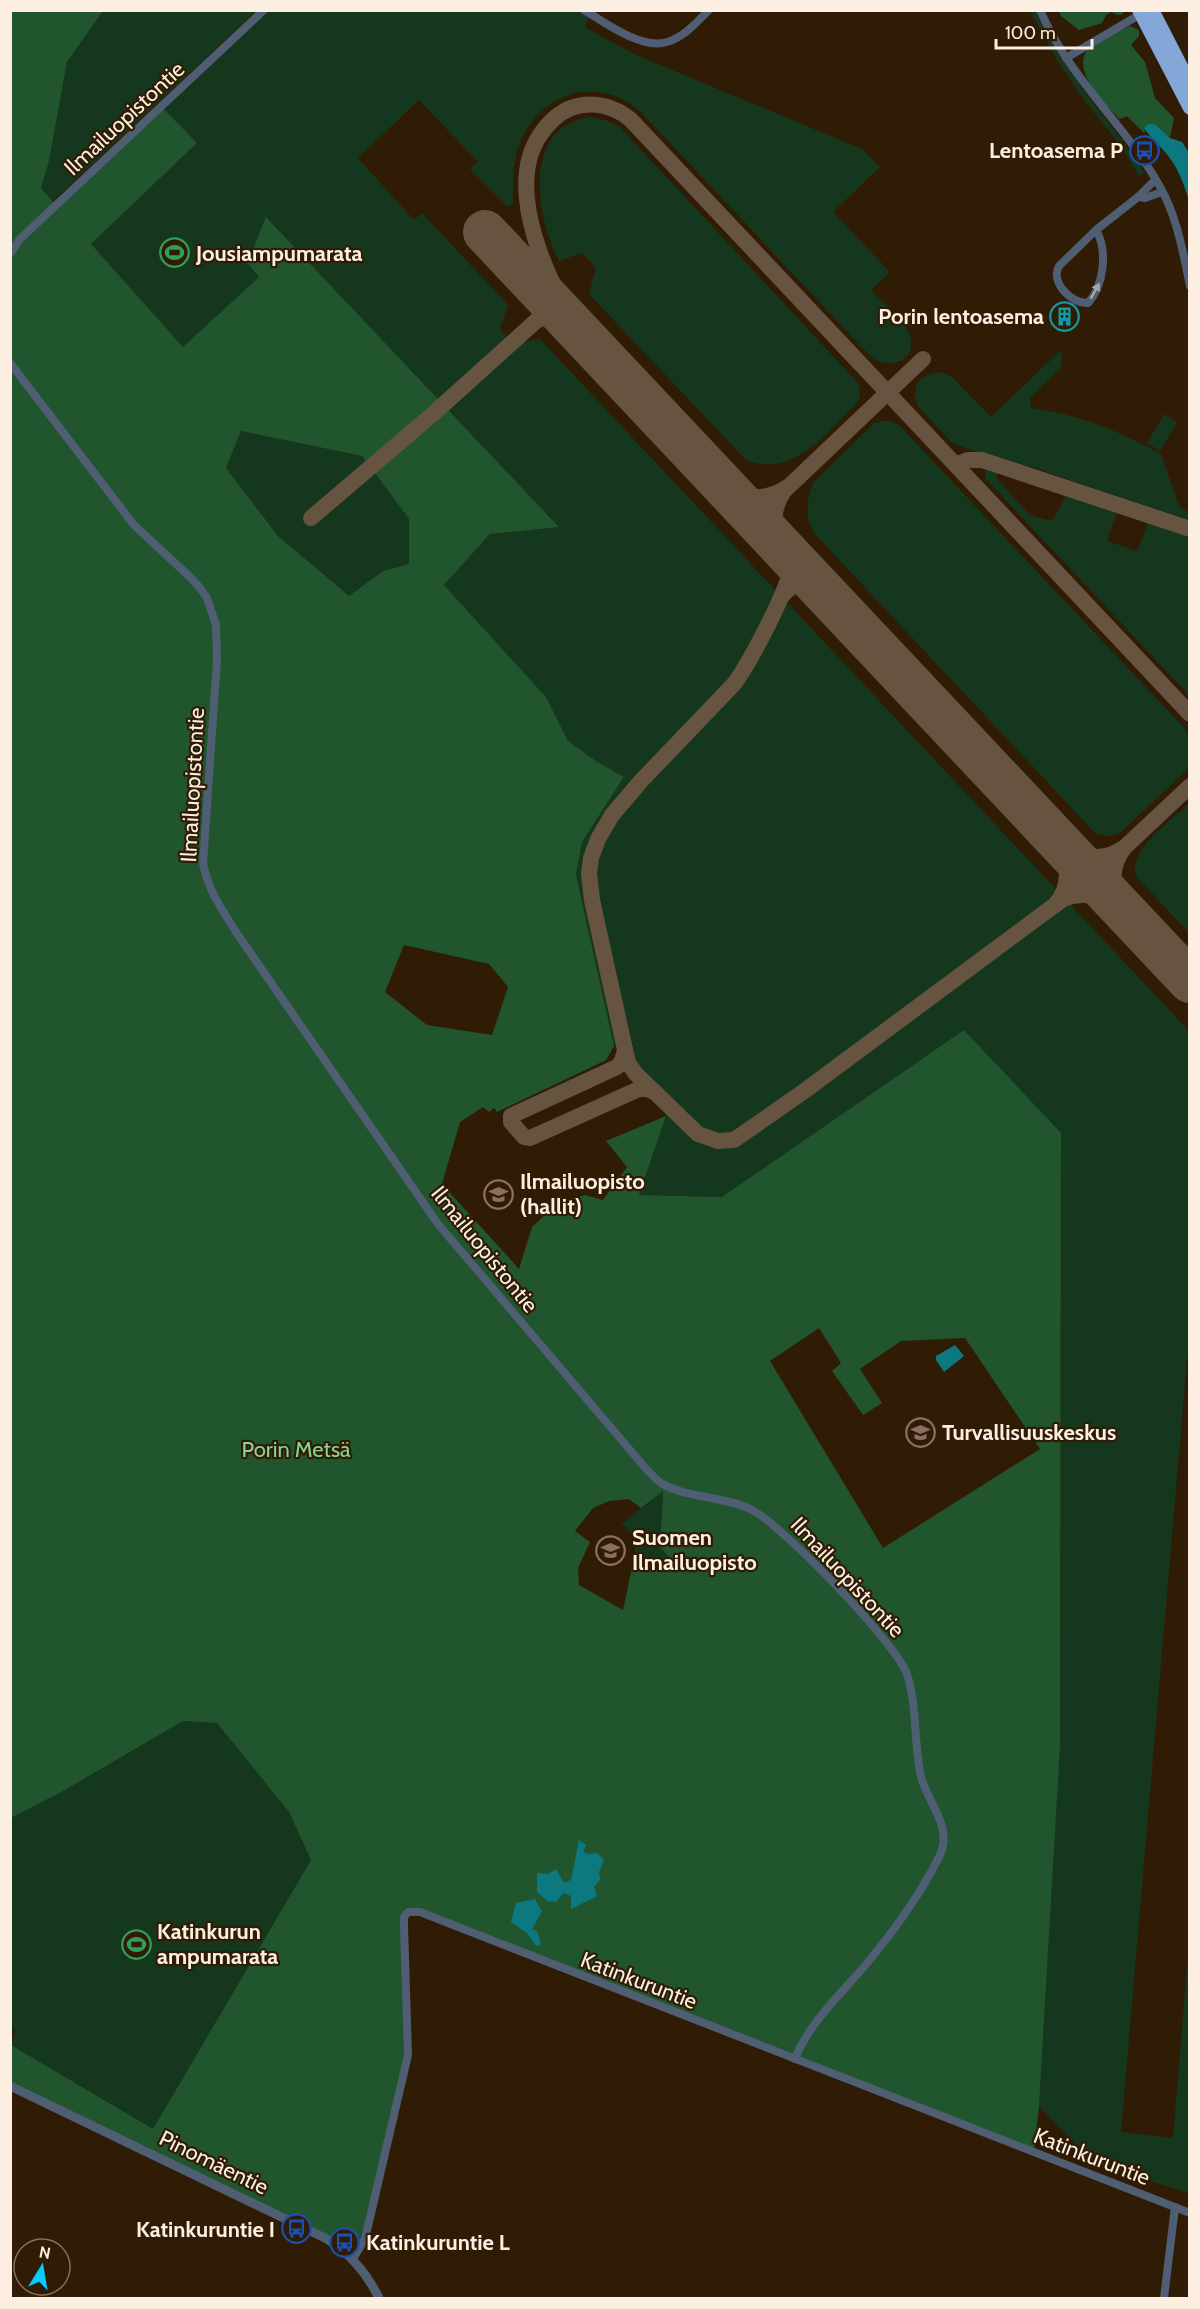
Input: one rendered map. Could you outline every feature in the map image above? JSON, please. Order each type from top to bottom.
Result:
[{"type":"highway","points":[[1152,10],[1190,84]]},
{"type":"highway","points":[[1136,14],[1190,108]]},
{"type":"highway","points":[[1165,62],[1190,118]]},
{"type":"street","name":"Ilmailuopistontie","points":[[10,254],[20,239],[264,10]]},
{"type":"street","points":[[584,10],[639,40],[665,43],[684,33],[709,10]]},
{"type":"street","points":[[1040,10],[1066,58],[1086,88],[1137,150],[1162,192],[1182,246],[1190,286]]},
{"type":"street","points":[[1066,58],[1136,14]]},
{"type":"street","points":[[1096,230],[1103,248],[1100,285],[1088,303],[1080,303],[1074,300],[1056,281],[1055,273],[1066,258],[1096,230],[1155,180]]},
{"type":"street","points":[[1137,197],[1145,198],[1162,192]]},
{"type":"street","name":"Ilmailuopistontie","points":[[10,363],[134,525],[190,577],[207,598],[212,610],[218,637],[218,660],[203,863],[205,877],[216,901],[238,935],[438,1224],[640,1462],[661,1483],[742,1505],[776,1526],[874,1628],[896,1653],[906,1671],[914,1708],[917,1760],[921,1778],[944,1829],[944,1848],[903,1916],[873,1956],[814,2026],[799,2047],[795,2060]]},
{"type":"street","name":"Katinkuruntie","points":[[353,2259],[365,2238],[408,2055],[404,1926],[404,1917],[408,1912],[420,1912],[1190,2213]]},
{"type":"street","name":"Pinomäentie","points":[[10,2086],[318,2234],[344,2250],[353,2259],[363,2270],[379,2298]]},
{"type":"street","points":[[1164,2298],[1175,2207]]},
{"type":"green space","points":[[1123,10],[1123,14],[1118,15],[1111,12],[1106,15],[1102,23],[1079,30],[1061,16],[1059,11]]},
{"type":"green space","name":"Porin Metsä","points":[[11,11],[103,11],[67,62],[49,161],[41,188],[56,205],[162,107],[197,143],[91,244],[183,347],[259,277],[247,263],[266,217],[559,527],[490,534],[444,585],[546,697],[568,741],[624,777],[582,842],[576,875],[614,1046],[606,1060],[600,1063],[497,1112],[494,1108],[489,1112],[483,1107],[460,1122],[442,1184],[519,1269],[532,1227],[556,1204],[585,1195],[603,1200],[627,1167],[606,1141],[666,1116],[639,1195],[722,1197],[964,1030],[1061,1133],[1060,1747],[1039,2106],[1034,2152],[420,1912],[404,1917],[409,2041],[365,2238],[353,2259],[344,2250],[11,2082],[11,2045],[153,2129],[311,1860],[289,1812],[217,1723],[183,1721],[65,1790],[11,1818]],"holes":[[[241,431],[362,456],[409,519],[409,564],[383,571],[349,596],[278,536],[226,468]],[[404,945],[489,964],[508,987],[492,1035],[427,1025],[385,992]],[[819,1328],[841,1363],[832,1371],[863,1415],[882,1403],[860,1369],[901,1341],[965,1338],[1040,1449],[883,1548],[770,1361]],[[663,1491],[660,1547],[670,1558],[659,1567],[650,1565],[644,1569],[634,1558],[623,1610],[579,1585],[578,1568],[590,1542],[575,1531],[593,1508],[609,1501],[629,1499],[641,1508]]]},
{"type":"green space","points":[[103,11],[256,11],[53,201],[41,188],[49,161],[67,62]]},
{"type":"green space","points":[[266,11],[584,11],[590,14],[585,27],[634,54],[862,149],[880,167],[833,212],[890,272],[871,290],[902,321],[909,333],[910,350],[907,356],[895,363],[880,362],[872,358],[640,111],[623,99],[605,93],[587,92],[570,95],[553,102],[539,114],[527,129],[518,148],[514,168],[513,203],[508,207],[470,169],[478,162],[419,100],[358,158],[414,220],[422,213],[508,305],[500,329],[514,345],[539,338],[1189,1031],[1189,1337],[1121,2132],[1173,2138],[1189,1942],[1189,2193],[1094,2164],[1039,2106],[1060,1742],[1061,1133],[725,1197],[639,1195],[666,1116],[678,1106],[639,1068],[628,1045],[614,1046],[576,875],[582,842],[624,777],[568,741],[546,697],[444,585],[490,534],[559,527],[267,218],[247,263],[259,277],[184,348],[91,244],[197,143],[162,107]]},
{"type":"green space","points":[[1030,11],[1036,11],[1058,54],[1144,172],[1139,176],[1121,146],[1084,100],[1057,60]]},
{"type":"green space","points":[[1130,26],[1139,30],[1139,36],[1131,45],[1145,62],[1155,98],[1174,118],[1170,138],[1155,124],[1148,124],[1144,133],[1127,116],[1120,119],[1097,94],[1085,73],[1083,63],[1085,54],[1092,45]]},
{"type":"green space","points":[[590,117],[608,121],[620,127],[859,384],[860,397],[857,403],[808,450],[779,463],[763,464],[746,460],[589,294],[596,268],[582,253],[559,261],[544,221],[540,176],[544,155],[553,137],[568,124]]},
{"type":"green space","points":[[1061,350],[1061,368],[1030,398],[1031,408],[1082,419],[1130,438],[1161,454],[1179,506],[1189,513],[1189,522],[1036,468],[997,459],[952,443],[918,406],[915,398],[919,381],[927,375],[939,372],[953,378],[991,417]]},
{"type":"green space","points":[[1164,414],[1177,422],[1160,451],[1147,443]]},
{"type":"green space","points":[[891,421],[899,425],[1189,733],[1189,768],[1120,833],[1108,836],[1096,834],[814,533],[807,508],[813,483],[874,423]]},
{"type":"green space","points":[[241,431],[362,456],[409,519],[409,564],[383,571],[349,597],[278,536],[226,468]]},
{"type":"green space","points":[[990,467],[999,470],[996,476],[1000,482],[1030,515],[1052,521],[1066,496],[1117,512],[1107,541],[1137,551],[1148,523],[1189,537],[1189,695],[986,479],[985,470]]},
{"type":"green space","points":[[1189,803],[1189,933],[1136,876],[1135,866],[1144,846]]},
{"type":"green space","points":[[663,1490],[660,1546],[671,1558],[659,1567],[644,1570],[634,1558],[637,1539],[622,1524]]},
{"type":"green space","name":"Katinkurun ampumarata","points":[[183,1721],[217,1723],[289,1812],[311,1860],[153,2130],[11,2045],[15,2030],[10,2028],[11,1818],[65,1790]]},
{"type":"water","points":[[1148,124],[1155,124],[1170,138],[1182,142],[1189,153],[1189,200],[1173,162],[1144,128]]},
{"type":"water","points":[[955,1345],[964,1356],[944,1372],[936,1356]]},
{"type":"water","points":[[579,1840],[586,1845],[583,1852],[597,1853],[604,1860],[599,1872],[600,1880],[594,1887],[597,1896],[571,1909],[571,1896],[564,1893],[556,1902],[548,1901],[537,1892],[537,1873],[548,1874],[556,1869],[564,1883],[571,1880]]},
{"type":"water","points":[[535,1899],[542,1911],[532,1929],[537,1931],[541,1944],[536,1946],[527,1933],[511,1922],[516,1903]]},
{"type":"taxiway","points":[[581,333],[544,264],[528,209],[526,182],[530,157],[546,126],[566,110],[595,105],[611,108],[631,120],[1190,714]]},
{"type":"taxiway","points":[[311,518],[434,413],[536,321],[554,317],[573,325]]},
{"type":"taxiway","points":[[923,359],[784,491],[780,497],[774,523],[777,537],[791,564],[777,607],[758,645],[733,685],[641,781],[612,815],[598,839],[591,858],[589,873],[592,900],[628,1063],[636,1074],[698,1134],[718,1141],[734,1140],[803,1092],[1063,899],[1079,895],[1094,896],[1123,910]]},
{"type":"taxiway","points":[[956,465],[968,460],[982,460],[1190,529]]},
{"type":"taxiway","points":[[719,480],[735,491],[751,497],[768,496],[786,488]]},
{"type":"taxiway","points":[[782,596],[797,585],[807,585],[824,593]]},
{"type":"taxiway","points":[[1056,839],[1072,850],[1089,856],[1098,857],[1116,853],[1190,786]]},
{"type":"taxiway","points":[[1055,905],[1064,890],[1067,874],[1065,858],[1058,843]]},
{"type":"taxiway","points":[[1123,910],[1113,879],[1116,863],[1124,848]]},
{"type":"taxiway","points":[[625,1050],[622,1061],[617,1067],[511,1116],[511,1122],[524,1137],[530,1138],[639,1089],[655,1092]]},
{"type":"runway","points":[[485,232],[1190,981]]},
{"type":"place","name":"Lentoasema P","points":[[1144,150]]},
{"type":"place","name":"Jousiampumarata","points":[[175,253]]},
{"type":"place","name":"Porin lentoasema","points":[[1065,316]]},
{"type":"place","name":"Ilmailuopisto (hallit)","points":[[499,1194]]},
{"type":"place","name":"Turvallisuuskeskus","points":[[921,1432]]},
{"type":"place","name":"Suomen Ilmailuopisto","points":[[611,1550]]},
{"type":"place","name":"Katinkurun ampumarata","points":[[136,1944]]},
{"type":"place","name":"Katinkuruntie I","points":[[296,2229]]},
{"type":"place","name":"Katinkuruntie L","points":[[345,2242]]}]
